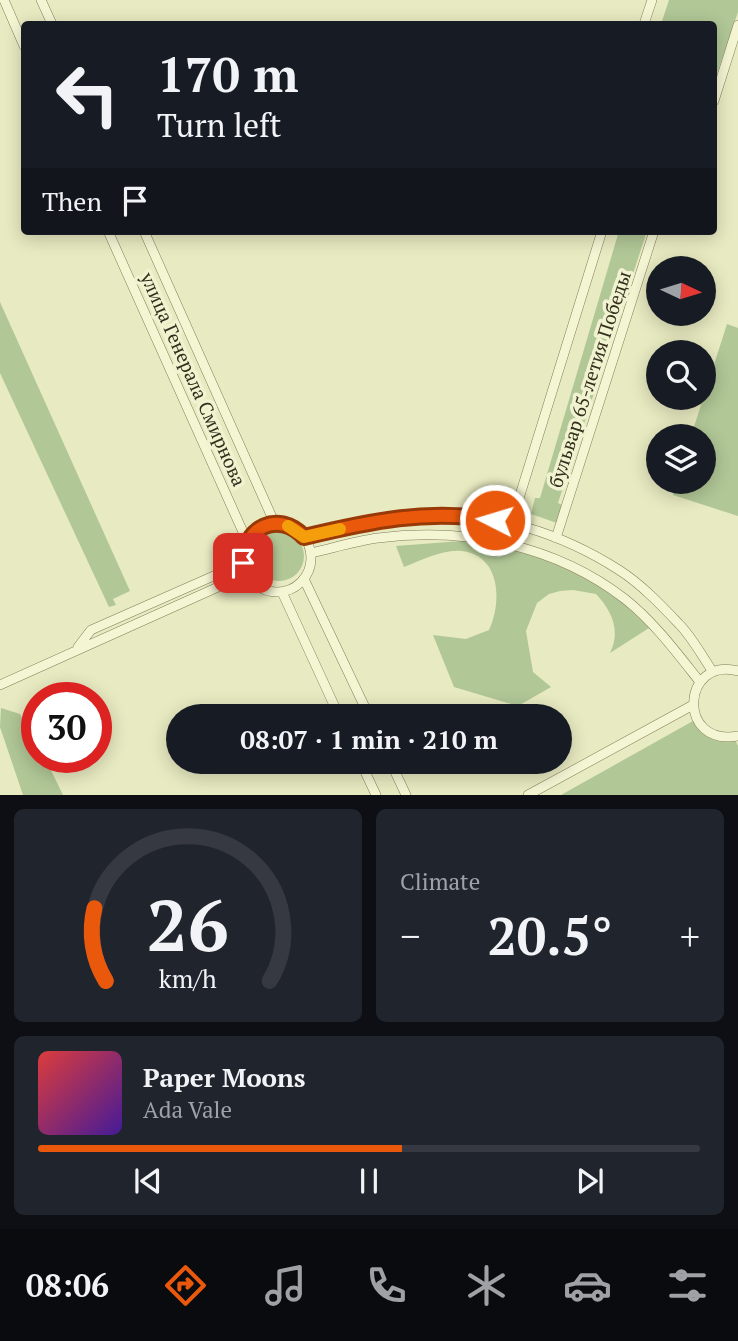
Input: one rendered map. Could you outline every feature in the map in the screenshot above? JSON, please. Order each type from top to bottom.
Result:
[{"type":"street","points":[[4,0],[21,39]]},
{"type":"street","points":[[41,0],[51,21]]},
{"type":"street","points":[[645,21],[652,0]]},
{"type":"street","points":[[717,92],[738,25]]},
{"type":"street","name":"улица Генерала Смирнова","points":[[110,235],[247,541]]},
{"type":"street","name":"улица Генерала Смирнова","points":[[146,235],[275,524]]},
{"type":"street","name":"бульвар 65-летия Победы","points":[[511,524],[601,235]]},
{"type":"street","name":"бульвар 65-летия Победы","points":[[556,538],[653,235]]},
{"type":"street","points":[[304,537],[381,519],[429,515],[511,524],[556,538],[621,571],[681,625],[713,672]]},
{"type":"street","points":[[471,536],[473,518]]},
{"type":"street","points":[[275,524],[292,527],[304,537],[311,554],[311,562],[304,579],[282,592],[263,590],[247,574],[243,563],[243,552],[254,532],[275,524]]},
{"type":"street","points":[[311,554],[377,538],[423,535],[471,536],[533,551],[584,573],[624,599],[645,617],[700,682]]},
{"type":"street","points":[[584,573],[592,555]]},
{"type":"street","points":[[77,650],[91,630],[243,563]]},
{"type":"street","points":[[0,685],[247,574]]},
{"type":"street","points":[[304,579],[363,704]]},
{"type":"street","points":[[282,592],[333,704]]},
{"type":"street","points":[[112,621],[116,631]]},
{"type":"street","points":[[738,671],[724,669],[713,672],[700,682],[693,696],[693,705],[700,724],[708,732],[718,736],[738,736]]},
{"type":"street","points":[[528,795],[693,705]]},
{"type":"street","points":[[365,774],[376,795]]},
{"type":"street","points":[[396,774],[405,795]]},
{"type":"green space","points":[[669,0],[738,0],[738,12],[717,73],[717,21],[662,21]]},
{"type":"green space","points":[[618,235],[646,235],[558,503],[562,505],[557,523],[531,514],[535,498],[540,498]]},
{"type":"green space","points":[[0,302],[130,591],[113,599],[116,605],[109,607],[0,373]]},
{"type":"green space","points":[[727,324],[738,328],[738,516],[673,495],[716,494],[716,424],[695,424],[699,410],[716,410],[716,358]]},
{"type":"green space","points":[[279,531],[296,539],[304,556],[296,573],[279,581],[262,573],[254,556],[262,539]]},
{"type":"green space","points":[[475,540],[512,550],[584,577],[617,598],[649,628],[610,653],[615,629],[610,614],[596,594],[573,590],[549,594],[537,603],[526,631],[533,672],[551,687],[521,704],[511,704],[454,687],[433,635],[466,639],[489,630],[496,607],[495,582],[491,571],[475,555],[462,551],[440,553],[404,567],[396,546]]},
{"type":"green space","points":[[1,708],[20,714],[21,773],[52,773],[63,795],[23,795],[0,727]]},
{"type":"green space","points":[[693,721],[711,737],[735,740],[738,746],[738,795],[561,795]]},
{"type":"slow traffic","points":[[288,526],[304,537],[340,529]]},
{"type":"route","points":[[243,563],[243,552],[254,532],[275,524],[292,527],[304,537],[381,519],[429,515],[495,520]]}]
